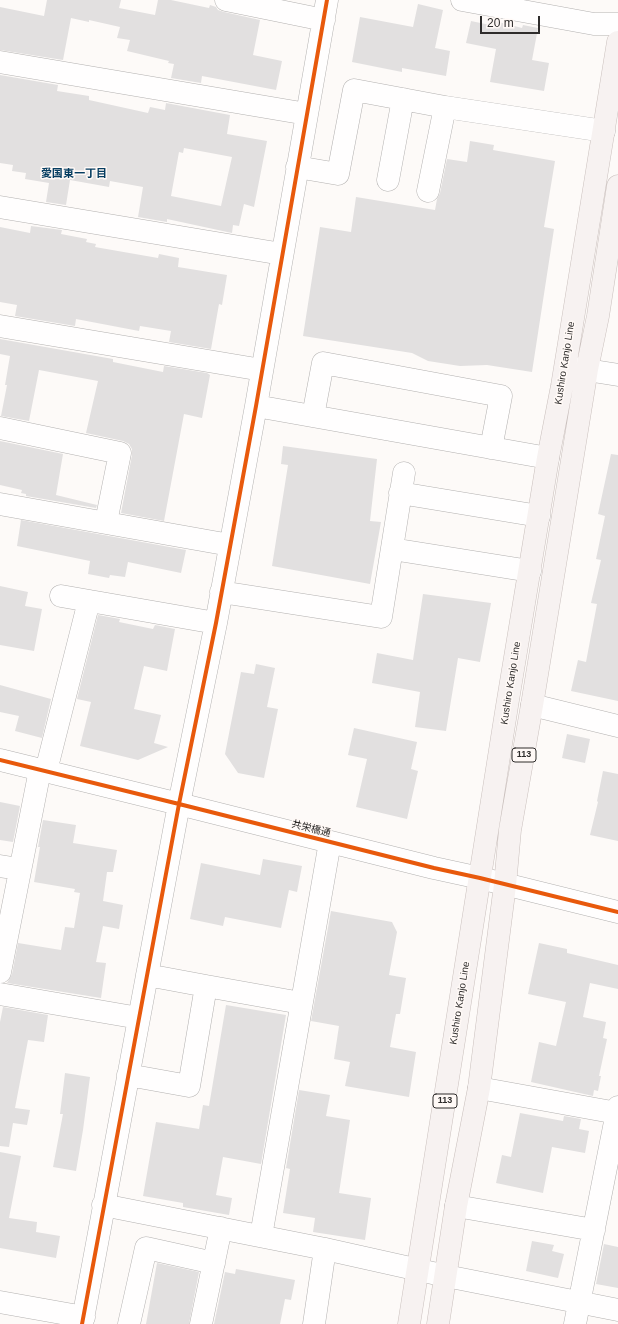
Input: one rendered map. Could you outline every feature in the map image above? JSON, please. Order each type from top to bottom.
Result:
[{"type":"main road","name":"Kushiro Kanjo Line","points":[[409,1324],[548,458],[565,366],[618,42]]},
{"type":"main road","name":"113","points":[[438,1324],[456,1206],[479,1088],[505,885],[510,830],[587,369],[598,316],[618,186]]},
{"type":"street","points":[[0,1302],[83,1320],[138,1018],[179,804],[216,623],[326,10],[226,0]]},
{"type":"street","points":[[462,0],[594,24],[618,24]]},
{"type":"street","points":[[0,62],[307,114]]},
{"type":"street","points":[[297,167],[338,174],[354,90],[445,107],[604,131]]},
{"type":"street","points":[[388,180],[403,99]]},
{"type":"street","points":[[428,191],[445,107]]},
{"type":"street","points":[[0,207],[282,254]]},
{"type":"street","points":[[0,326],[262,370]]},
{"type":"street","points":[[313,416],[323,363],[501,396],[491,448]]},
{"type":"street","points":[[565,366],[618,375]]},
{"type":"street","points":[[256,406],[548,458]]},
{"type":"street","points":[[0,428],[120,453],[106,522]]},
{"type":"street","points":[[221,592],[381,617],[402,483],[539,516]]},
{"type":"street","points":[[0,504],[230,545]]},
{"type":"street","points":[[392,549],[530,571]]},
{"type":"street","points":[[61,596],[216,623]]},
{"type":"street","points":[[0,972],[10,868],[43,771],[89,601]]},
{"type":"street","points":[[532,705],[618,726]]},
{"type":"street","name":"共栄橋通","points":[[0,760],[434,868],[618,912]]},
{"type":"street","points":[[261,1236],[330,842]]},
{"type":"street","points":[[147,975],[301,1003]]},
{"type":"street","points":[[128,1075],[189,1086],[206,986]]},
{"type":"street","points":[[0,994],[138,1018]]},
{"type":"street","points":[[479,1088],[617,1110],[609,1198],[594,1230],[575,1324]]},
{"type":"street","points":[[103,1205],[326,1248],[446,1276],[579,1301],[618,1310]]},
{"type":"street","points":[[456,1206],[594,1230]]},
{"type":"street","points":[[201,1324],[221,1228]]},
{"type":"street","points":[[129,1324],[146,1248],[214,1263]]},
{"type":"street","points":[[314,1324],[326,1248]]},
{"type":"building","points":[[47,0],[121,0],[119,8],[155,15],[158,0],[171,0],[209,8],[210,5],[224,12],[260,20],[253,55],[282,61],[276,90],[202,76],[201,83],[171,78],[174,64],[168,63],[169,61],[127,51],[130,40],[117,38],[120,27],[89,20],[89,22],[71,18],[63,60],[0,50],[0,7],[44,16]]},
{"type":"building","points":[[418,4],[443,10],[435,48],[450,51],[446,76],[402,68],[402,72],[352,62],[360,17],[413,27]]},
{"type":"building","points":[[491,20],[522,28],[523,25],[538,28],[532,60],[549,63],[544,91],[490,82],[496,49],[466,43],[471,21],[490,25]]},
{"type":"building","points":[[0,75],[58,85],[57,91],[89,96],[89,100],[148,113],[150,107],[165,110],[166,103],[230,115],[227,134],[267,141],[254,207],[244,204],[239,226],[233,225],[232,233],[167,219],[167,222],[138,217],[143,187],[110,181],[109,187],[70,180],[66,205],[46,202],[49,183],[25,179],[26,173],[12,171],[13,165],[0,163]],"holes":[[[184,148],[232,157],[221,206],[171,196],[179,152],[183,153]]]},
{"type":"building","points":[[470,141],[494,145],[493,150],[555,161],[544,227],[554,229],[532,372],[487,365],[460,366],[428,361],[412,353],[303,336],[320,227],[351,232],[356,197],[435,210],[447,159],[467,162]]},
{"type":"building","points":[[31,226],[62,230],[61,234],[87,239],[86,242],[96,244],[95,247],[158,258],[159,254],[179,258],[178,267],[227,275],[222,305],[219,304],[211,349],[169,342],[171,331],[140,326],[139,331],[76,319],[75,326],[15,316],[17,305],[0,302],[0,227],[30,233]]},
{"type":"building","points":[[0,339],[113,359],[113,362],[163,372],[164,366],[207,373],[210,375],[202,418],[184,414],[164,521],[121,513],[132,449],[129,444],[123,441],[86,433],[98,381],[39,370],[29,421],[1,416],[7,385],[5,385],[10,356],[0,354]]},
{"type":"building","points":[[0,441],[63,454],[56,495],[97,505],[96,508],[26,496],[26,494],[21,493],[22,490],[0,485]]},
{"type":"building","points":[[283,446],[377,459],[370,521],[381,522],[370,584],[272,566],[288,465],[281,464]]},
{"type":"building","points":[[611,454],[618,455],[618,701],[571,691],[578,660],[586,662],[597,604],[591,603],[601,560],[596,559],[605,516],[598,514]]},
{"type":"building","points":[[21,520],[186,550],[181,573],[128,562],[125,577],[110,575],[109,578],[88,574],[90,561],[17,546]]},
{"type":"building","points":[[0,586],[28,592],[25,606],[42,609],[34,651],[0,645]]},
{"type":"building","points":[[423,594],[491,603],[480,662],[458,658],[446,731],[415,727],[420,692],[372,683],[377,653],[413,660]]},
{"type":"building","points":[[98,615],[120,619],[119,622],[153,629],[155,625],[175,629],[167,671],[144,666],[134,709],[161,715],[154,743],[168,747],[138,760],[80,746],[91,702],[77,699]]},
{"type":"building","points":[[256,664],[275,668],[267,707],[278,709],[264,778],[238,773],[225,754],[241,672],[254,674]]},
{"type":"building","points":[[0,685],[51,699],[42,738],[15,731],[19,716],[0,712]]},
{"type":"building","points":[[354,728],[417,742],[411,769],[418,771],[407,819],[356,807],[367,759],[348,755]]},
{"type":"building","points":[[567,734],[590,739],[585,763],[562,758]]},
{"type":"building","points":[[603,771],[618,774],[618,841],[590,835],[598,802]]},
{"type":"building","points":[[0,802],[20,806],[13,842],[0,840]]},
{"type":"building","points":[[43,820],[76,825],[73,843],[117,850],[113,872],[107,872],[103,901],[123,905],[119,929],[103,926],[96,962],[106,963],[101,998],[7,983],[12,974],[18,943],[61,950],[65,927],[74,928],[80,893],[74,892],[75,889],[34,882]]},
{"type":"building","points":[[263,859],[302,866],[297,892],[289,890],[281,928],[225,917],[223,926],[190,919],[201,863],[260,875]]},
{"type":"building","points":[[331,911],[392,922],[397,932],[389,975],[406,978],[400,1014],[396,1014],[390,1047],[416,1052],[409,1097],[345,1086],[350,1062],[334,1059],[339,1026],[311,1021]]},
{"type":"building","points":[[539,943],[567,949],[567,953],[618,965],[618,989],[590,983],[583,1017],[606,1022],[603,1038],[607,1039],[599,1076],[601,1076],[598,1091],[594,1090],[593,1096],[531,1082],[539,1042],[556,1046],[566,1002],[528,994]]},
{"type":"building","points":[[226,1005],[286,1015],[261,1164],[223,1157],[216,1195],[232,1198],[229,1215],[183,1207],[183,1203],[143,1196],[156,1122],[199,1129],[203,1105],[209,1106]]},
{"type":"building","points":[[3,1007],[48,1015],[44,1042],[28,1040],[15,1108],[30,1110],[27,1125],[13,1123],[9,1147],[0,1146],[0,1022]]},
{"type":"building","points":[[65,1073],[90,1077],[76,1171],[53,1167],[63,1114],[60,1114]]},
{"type":"building","points":[[299,1090],[330,1095],[326,1116],[350,1120],[339,1193],[371,1198],[365,1240],[313,1232],[315,1218],[283,1213],[290,1169],[286,1168]]},
{"type":"building","points":[[520,1113],[563,1121],[564,1116],[581,1119],[579,1129],[589,1131],[585,1153],[552,1147],[543,1193],[496,1183],[502,1155],[511,1157]]},
{"type":"building","points":[[0,1152],[21,1156],[9,1218],[37,1222],[36,1232],[60,1236],[56,1258],[0,1248]]},
{"type":"building","points":[[532,1241],[554,1245],[552,1251],[564,1254],[558,1278],[526,1271]]},
{"type":"building","points":[[604,1244],[618,1247],[618,1288],[596,1284]]},
{"type":"building","points":[[157,1263],[199,1272],[189,1324],[146,1324]]},
{"type":"building","points":[[236,1269],[295,1280],[291,1300],[285,1299],[280,1324],[214,1324],[225,1272],[235,1274]]},
{"type":"cycle path","points":[[82,1324],[179,804],[216,623],[256,406],[327,0]]},
{"type":"cycle path","points":[[0,760],[434,868],[618,912]]},
{"type":"district","name":"愛国東一丁目","points":[[74,174]]}]
